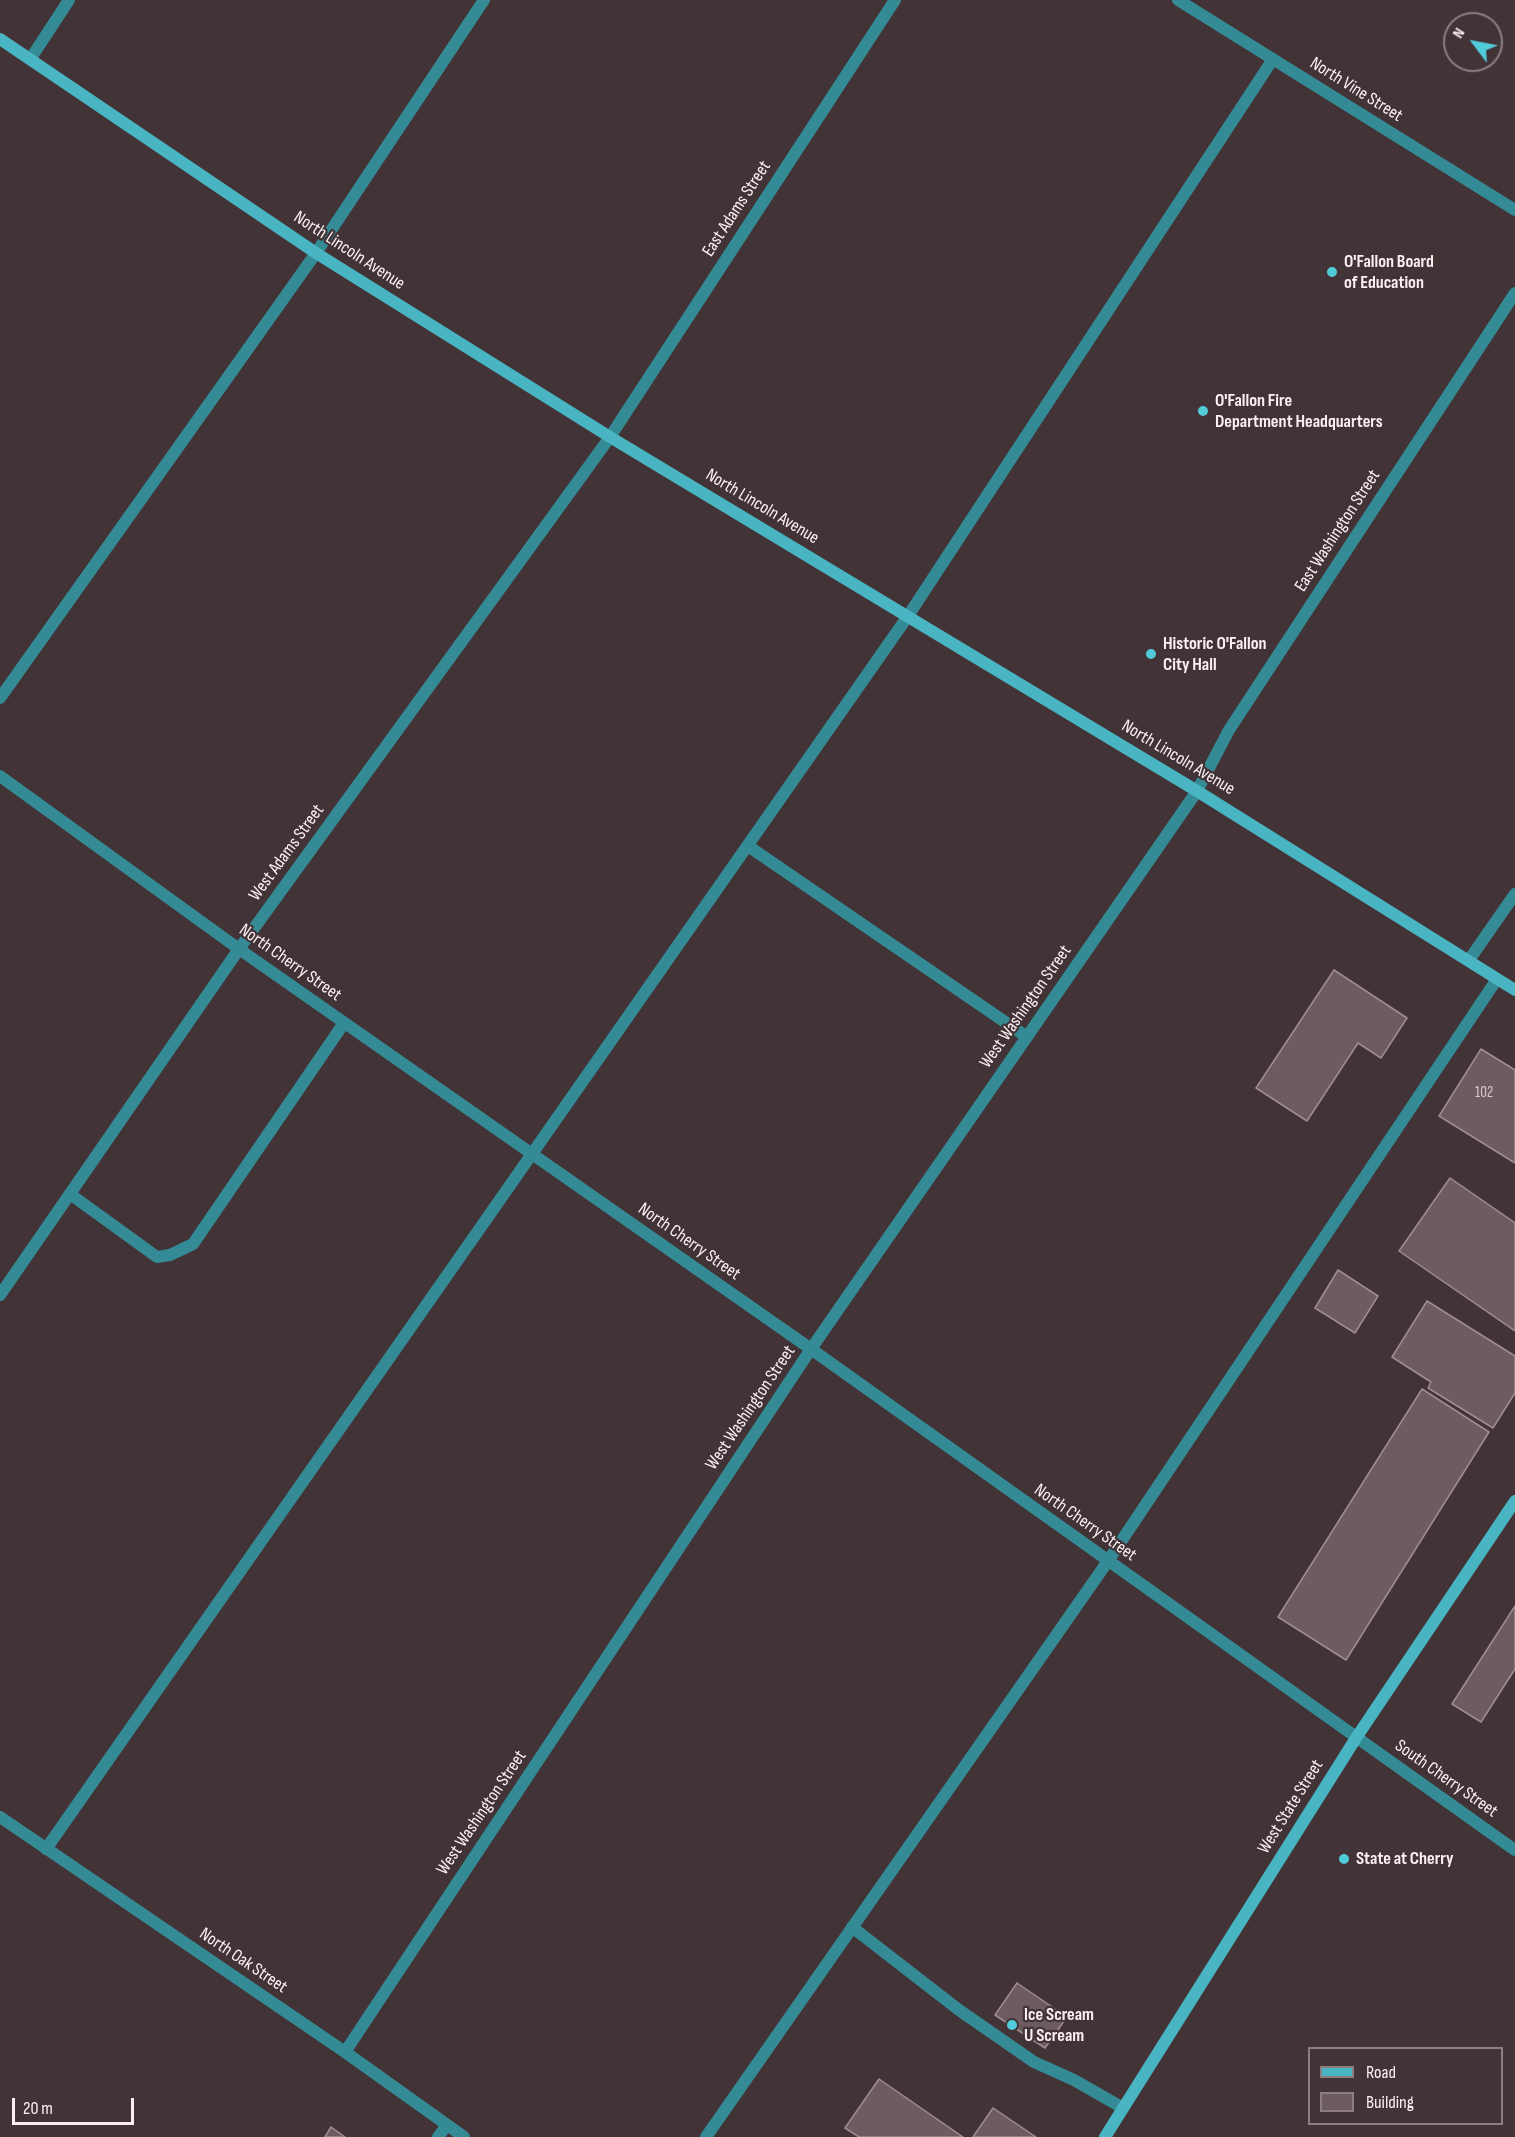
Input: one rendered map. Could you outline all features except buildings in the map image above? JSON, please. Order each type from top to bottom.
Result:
[{"type":"main road","name":"North Lincoln Avenue","points":[[0,39],[316,252],[610,437],[1197,790],[1515,990]]},
{"type":"main road","name":"West State Street","points":[[1105,2137],[1356,1738],[1515,1501]]},
{"type":"street","points":[[30,58],[69,0]]},
{"type":"street","points":[[0,698],[316,252],[484,0]]},
{"type":"street","name":"East Adams Street","points":[[610,437],[895,0]]},
{"type":"street","name":"North Vine Street","points":[[1178,0],[1515,210]]},
{"type":"street","points":[[46,1849],[908,616],[1273,59]]},
{"type":"street","name":"East Washington Street","points":[[1197,790],[1229,730],[1515,293]]},
{"type":"street","name":"West Adams Street","points":[[0,1295],[239,949],[610,437]]},
{"type":"street","name":"North Cherry Street","points":[[0,776],[239,949],[811,1349],[1356,1738]]},
{"type":"street","name":"West Washington Street","points":[[345,2052],[811,1349],[1197,790]]},
{"type":"street","points":[[748,846],[1027,1037]]},
{"type":"street","points":[[1469,960],[1515,894]]},
{"type":"street","points":[[706,2137],[1108,1561],[1497,979]]},
{"type":"street","points":[[70,1194],[157,1257],[170,1255],[193,1244],[344,1023]]},
{"type":"street","name":"South Cherry Street","points":[[1356,1738],[1515,1850]]},
{"type":"street","name":"North Oak Street","points":[[0,1817],[345,2052],[464,2137]]},
{"type":"street","points":[[852,1927],[958,2010],[1034,2062],[1074,2080],[1123,2108]]},
{"type":"street","points":[[438,2137],[447,2125]]},
{"type":"place","name":"O'Fallon Board of Education","points":[[1332,272]]},
{"type":"place","name":"O'Fallon Fire Department Headquarters","points":[[1203,411]]},
{"type":"place","name":"Historic O'Fallon City Hall","points":[[1151,654]]},
{"type":"place","name":"State at Cherry","points":[[1344,1859]]},
{"type":"place","name":"Ice Scream U Scream","points":[[1012,2025]]}]
